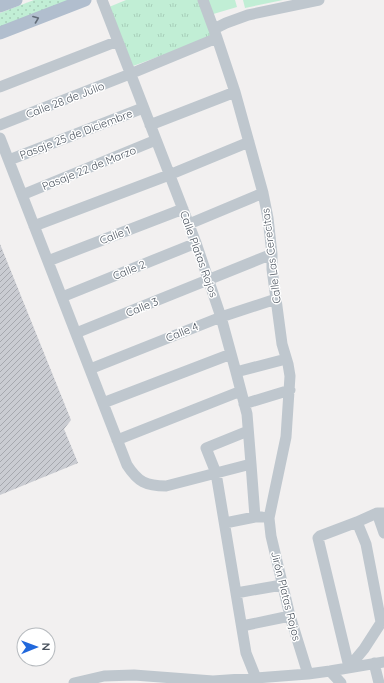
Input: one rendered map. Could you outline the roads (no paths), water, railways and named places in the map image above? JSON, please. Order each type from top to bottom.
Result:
[{"type":"main road","points":[[0,6],[16,0]]},
{"type":"main road","points":[[0,33],[85,0]]},
{"type":"street","name":"Calle Platas Rojos","points":[[102,0],[189,224],[221,317],[246,414],[252,464],[255,517]]},
{"type":"street","name":"Calle Las Cerecitas","points":[[203,0],[235,92],[263,193],[268,218],[272,269],[282,344],[290,376],[286,437],[269,518]]},
{"type":"street","name":"Calle 28 de Julio","points":[[0,125],[130,74],[216,34],[226,23],[248,14],[319,0]]},
{"type":"street","points":[[0,87],[118,41]]},
{"type":"street","points":[[150,125],[235,92]]},
{"type":"street","name":"Pasaje 25 de Diciembre","points":[[9,160],[143,108]]},
{"type":"street","points":[[0,138],[117,440],[127,465],[134,475],[143,482],[154,486],[166,486],[252,464]]},
{"type":"street","name":"Pasaje 22 de Marzo","points":[[22,195],[156,140]]},
{"type":"street","points":[[34,226],[249,142]]},
{"type":"street","points":[[189,224],[263,193]]},
{"type":"street","name":"Calle 1","points":[[48,261],[183,209]]},
{"type":"street","name":"Calle 2","points":[[62,297],[196,243]]},
{"type":"street","name":"Calle 3","points":[[76,333],[272,254]]},
{"type":"street","name":"Calle 4","points":[[90,369],[221,317],[276,299]]},
{"type":"street","points":[[103,403],[231,354]]},
{"type":"street","points":[[236,372],[286,359]]},
{"type":"street","points":[[244,404],[290,390]]},
{"type":"street","points":[[117,440],[241,391]]},
{"type":"street","points":[[248,431],[206,448],[216,473],[246,653],[256,678]]},
{"type":"street","points":[[349,667],[318,538],[381,513],[384,533]]},
{"type":"street","points":[[225,523],[255,517],[269,518]]},
{"type":"street","name":"Jirón Platas Rojos","points":[[269,518],[271,536],[282,585],[308,674]]},
{"type":"street","points":[[349,667],[364,649],[383,620],[366,544],[357,522]]},
{"type":"street","points":[[236,592],[282,585]]},
{"type":"street","points":[[242,626],[290,616]]},
{"type":"street","points":[[74,683],[104,676],[134,675],[213,682],[308,674],[379,662],[380,683]]},
{"type":"street","points":[[330,671],[342,683]]}]
